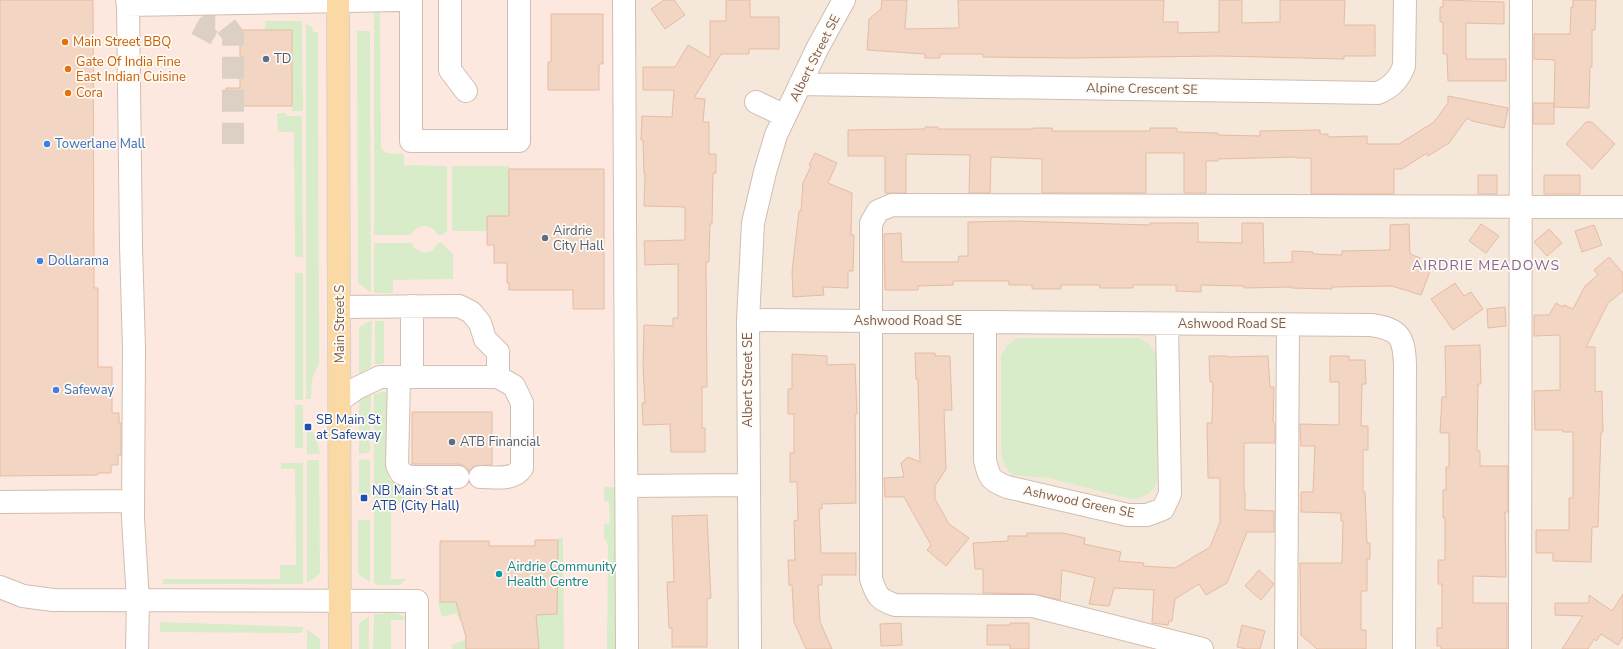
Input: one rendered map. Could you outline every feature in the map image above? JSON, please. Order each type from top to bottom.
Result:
[{"type":"main road","name":"Main Street S","points":[[338,1],[340,649]]},
{"type":"street","points":[[137,649],[138,601],[133,501],[134,348],[127,2],[399,0]]},
{"type":"street","points":[[411,0],[411,141],[519,141],[519,0]]},
{"type":"street","points":[[450,0],[450,70],[466,91]]},
{"type":"street","points":[[624,0],[627,649]]},
{"type":"street","name":"Albert Street SE","points":[[750,649],[748,320],[753,223],[764,172],[776,136],[818,47],[844,0]]},
{"type":"street","name":"Alpine Crescent SE","points":[[800,84],[1378,93],[1387,89],[1394,83],[1401,75],[1404,66],[1405,0]]},
{"type":"street","points":[[1520,649],[1521,0]]},
{"type":"street","name":"Albert Street SE","points":[[756,102],[785,116]]},
{"type":"street","points":[[1202,649],[1033,606],[895,605],[882,601],[876,592],[872,579],[870,321],[871,223],[878,211],[892,205],[1623,207]]},
{"type":"street","points":[[412,306],[397,465],[401,473],[410,477],[458,477]]},
{"type":"street","points":[[340,307],[459,306],[471,312],[480,323],[485,339],[498,352],[498,377]]},
{"type":"street","name":"Ashwood Road SE","points":[[748,320],[1288,324],[1371,325],[1387,327],[1399,336],[1404,350],[1404,649]]},
{"type":"street","name":"Ashwood Green SE","points":[[985,322],[985,460],[992,480],[1008,487],[1121,513],[1147,515],[1163,509],[1170,494],[1167,324]]},
{"type":"street","points":[[1286,649],[1288,324]]},
{"type":"street","points":[[340,400],[357,388],[380,377],[498,377],[514,386],[522,403],[522,468],[517,474],[509,477],[480,477]]},
{"type":"street","points":[[627,486],[749,485]]},
{"type":"street","points":[[0,502],[133,501]]},
{"type":"street","points":[[0,587],[23,596],[53,600],[340,602],[417,601],[417,649]]},
{"type":"shaded area","points":[[0,0],[614,0],[615,649],[0,649]]},
{"type":"shaded area","points":[[634,0],[1623,0],[1623,649],[635,649]]},
{"type":"green space","points":[[374,10],[380,10],[381,147],[388,153],[404,154],[404,165],[447,166],[447,231],[443,235],[438,235],[432,228],[424,226],[417,228],[411,235],[374,235]]},
{"type":"green space","points":[[265,21],[302,21],[303,111],[292,111],[292,30],[265,30]]},
{"type":"green space","points":[[306,24],[312,27],[313,32],[318,32],[319,363],[312,379],[311,399],[306,399]]},
{"type":"green space","points":[[357,31],[370,31],[371,293],[358,283]]},
{"type":"green space","points":[[277,113],[286,113],[287,116],[302,116],[303,257],[295,257],[294,132],[278,132]]},
{"type":"green space","points":[[452,166],[509,166],[509,216],[487,216],[487,231],[452,231]]},
{"type":"green space","points":[[374,243],[412,243],[415,249],[424,253],[432,251],[438,243],[442,243],[453,254],[453,279],[393,280],[393,293],[374,293]]},
{"type":"green space","points":[[295,273],[303,273],[303,400],[295,400]]},
{"type":"green space","points":[[372,320],[371,367],[359,374],[359,327]]},
{"type":"green space","points":[[375,321],[384,321],[384,364],[375,364]]},
{"type":"green space","points":[[1019,338],[1139,338],[1152,347],[1156,353],[1158,361],[1157,481],[1151,492],[1144,496],[1131,499],[1049,478],[1013,475],[1008,470],[1003,461],[1001,451],[1001,357],[1008,345]]},
{"type":"green space","points":[[386,392],[388,395],[389,479],[400,484],[400,488],[405,488],[405,503],[391,504],[391,579],[406,579],[400,585],[376,585],[374,583],[374,394]]},
{"type":"green space","points":[[371,393],[370,452],[359,454],[359,400]]},
{"type":"green space","points":[[295,405],[303,405],[303,448],[295,448]]},
{"type":"green space","points":[[307,424],[311,424],[320,454],[307,454]]},
{"type":"green space","points":[[359,459],[370,460],[370,497],[359,497]]},
{"type":"green space","points":[[307,460],[319,460],[320,574],[307,583]]},
{"type":"green space","points":[[281,463],[303,463],[303,584],[163,584],[163,579],[280,579],[280,565],[296,565],[295,469],[281,469]]},
{"type":"green space","points":[[604,487],[615,487],[615,649],[607,649],[608,545],[604,538],[604,524],[610,523],[609,502],[604,501]]},
{"type":"green space","points":[[358,520],[369,520],[370,522],[370,582],[358,574]]},
{"type":"green space","points":[[558,538],[563,538],[564,649],[539,649],[534,615],[557,614]]},
{"type":"green space","points":[[438,602],[475,602],[475,617],[459,621],[457,613],[442,617]]},
{"type":"green space","points":[[375,614],[397,614],[404,617],[406,620],[391,620],[391,649],[373,649]]},
{"type":"green space","points":[[369,617],[369,649],[359,649],[359,623]]},
{"type":"green space","points":[[160,622],[303,627],[303,631],[301,633],[160,632]]},
{"type":"green space","points":[[307,629],[320,639],[320,649],[307,649]]},
{"type":"green space","points":[[466,639],[466,649],[452,649],[452,645]]},
{"type":"building","points":[[0,0],[93,0],[94,288],[98,288],[98,367],[112,367],[112,413],[119,413],[119,423],[121,423],[121,455],[118,455],[118,465],[111,465],[111,473],[98,473],[98,475],[0,476]]},
{"type":"building","points":[[664,0],[674,0],[685,15],[665,29],[651,9]]},
{"type":"building","points":[[726,0],[750,0],[750,17],[779,17],[779,49],[749,49],[749,54],[721,54],[694,98],[705,99],[703,122],[709,122],[709,154],[716,154],[716,173],[713,173],[712,224],[710,224],[709,262],[706,262],[707,387],[702,387],[702,428],[705,428],[705,452],[671,452],[670,424],[643,425],[642,403],[645,403],[643,366],[644,325],[673,326],[673,318],[678,318],[678,264],[645,265],[644,241],[685,240],[685,207],[644,206],[645,174],[643,140],[641,140],[642,116],[672,117],[674,90],[643,90],[643,67],[675,67],[688,45],[710,58],[710,21],[726,21]]},
{"type":"building","points":[[882,0],[907,0],[905,29],[959,28],[958,0],[1164,0],[1163,22],[1178,22],[1178,33],[1219,32],[1219,0],[1242,0],[1242,23],[1280,22],[1280,0],[1345,0],[1344,25],[1375,25],[1375,56],[1344,56],[1344,59],[1219,56],[1071,58],[983,57],[983,54],[940,54],[940,58],[925,58],[925,54],[867,50],[869,19],[881,9]]},
{"type":"building","points":[[1443,0],[1504,2],[1504,24],[1466,23],[1466,59],[1506,59],[1506,81],[1448,81],[1447,54],[1443,54],[1443,22],[1440,22],[1440,7],[1443,7]]},
{"type":"building","points":[[1573,0],[1596,0],[1595,30],[1592,30],[1592,67],[1590,67],[1589,108],[1554,107],[1555,60],[1534,59],[1534,34],[1570,34],[1571,7],[1573,7]]},
{"type":"building","points":[[551,14],[603,14],[603,64],[599,64],[599,90],[548,90],[548,62],[551,62]]},
{"type":"building","name":"TD","points":[[240,30],[292,30],[292,106],[226,106],[226,88],[240,88]]},
{"type":"building","points":[[1448,96],[1508,108],[1504,128],[1472,121],[1467,118],[1449,143],[1428,156],[1427,153],[1402,169],[1394,169],[1394,194],[1311,194],[1311,158],[1296,157],[1218,159],[1218,161],[1206,161],[1206,193],[1184,193],[1184,153],[1146,153],[1146,193],[1042,193],[1042,159],[991,157],[990,193],[969,193],[970,155],[906,154],[906,193],[885,193],[885,156],[848,156],[848,130],[925,129],[925,127],[938,127],[938,129],[1052,128],[1052,131],[1150,131],[1150,128],[1177,128],[1177,132],[1260,136],[1260,131],[1320,130],[1320,134],[1328,134],[1328,137],[1367,136],[1367,144],[1399,144],[1434,122],[1448,103]]},
{"type":"building","points":[[1533,103],[1554,103],[1554,124],[1533,124]]},
{"type":"building","points":[[1586,122],[1592,122],[1615,144],[1592,169],[1566,144]]},
{"type":"building","points":[[815,153],[837,163],[828,183],[852,193],[851,235],[854,235],[853,271],[848,271],[848,288],[823,287],[824,295],[793,297],[792,272],[799,211],[801,211],[803,183]]},
{"type":"building","name":"Airdrie City Hall","points":[[509,169],[604,169],[604,309],[573,309],[573,290],[509,290],[509,283],[507,283],[507,263],[494,263],[494,245],[487,245],[487,216],[509,216]]},
{"type":"building","points":[[1478,175],[1497,175],[1497,194],[1478,194]]},
{"type":"building","points":[[1544,175],[1580,175],[1580,194],[1544,194]]},
{"type":"building","points":[[1014,221],[1150,225],[1150,223],[1198,223],[1198,242],[1242,243],[1242,223],[1263,223],[1264,263],[1292,262],[1292,251],[1313,252],[1313,254],[1342,255],[1342,251],[1390,250],[1390,225],[1409,224],[1410,254],[1420,258],[1418,264],[1431,269],[1421,295],[1392,286],[1332,287],[1332,289],[1291,288],[1292,287],[1244,288],[1244,286],[1201,285],[1201,292],[1176,291],[1176,285],[1133,285],[1133,288],[1100,288],[1100,285],[1061,285],[1061,289],[1032,289],[1032,285],[1009,285],[1009,281],[953,281],[953,285],[918,286],[918,290],[885,290],[884,234],[901,233],[902,262],[958,262],[959,256],[968,256],[968,222]]},
{"type":"building","points":[[1481,224],[1499,236],[1486,253],[1469,241]]},
{"type":"building","points":[[1594,225],[1602,245],[1582,252],[1575,231]]},
{"type":"building","points":[[1549,229],[1562,243],[1547,256],[1534,242]]},
{"type":"building","points":[[1609,257],[1623,273],[1623,291],[1608,303],[1586,347],[1595,347],[1595,392],[1602,391],[1603,432],[1601,432],[1598,527],[1592,527],[1591,562],[1553,561],[1553,553],[1536,553],[1536,530],[1569,530],[1569,498],[1573,498],[1573,432],[1563,432],[1563,430],[1535,430],[1534,391],[1560,390],[1560,335],[1534,336],[1534,315],[1549,315],[1556,303],[1563,307],[1564,305],[1573,309],[1585,286],[1598,275],[1594,270]]},
{"type":"building","points":[[1455,283],[1464,296],[1471,292],[1483,309],[1453,330],[1431,299]]},
{"type":"building","points":[[1505,307],[1506,326],[1488,328],[1487,309]]},
{"type":"building","points":[[1480,345],[1481,384],[1478,384],[1477,451],[1480,451],[1480,466],[1508,466],[1508,512],[1505,512],[1506,577],[1473,576],[1473,603],[1507,603],[1507,649],[1441,649],[1441,646],[1437,646],[1437,628],[1442,628],[1442,584],[1438,584],[1438,560],[1445,560],[1443,490],[1446,490],[1446,467],[1449,467],[1449,433],[1440,433],[1442,397],[1446,397],[1445,346]]},
{"type":"building","points":[[915,353],[935,353],[935,356],[950,356],[952,410],[944,410],[946,469],[935,486],[935,499],[949,524],[969,538],[946,566],[927,550],[931,545],[904,497],[885,497],[884,478],[904,477],[901,463],[908,457],[920,462],[918,379],[916,379]]},
{"type":"building","points":[[792,354],[827,356],[827,365],[855,364],[857,414],[855,414],[856,503],[822,504],[822,509],[819,509],[821,553],[856,553],[856,575],[822,575],[822,585],[818,585],[820,622],[832,649],[806,649],[794,622],[792,585],[789,585],[788,560],[795,560],[794,521],[798,520],[797,482],[790,482],[790,453],[794,453],[794,414],[788,414],[788,389],[792,389]]},
{"type":"building","points":[[1209,356],[1268,356],[1270,387],[1274,387],[1273,422],[1275,424],[1275,443],[1244,443],[1244,491],[1245,510],[1274,511],[1274,532],[1247,532],[1227,583],[1206,595],[1199,584],[1175,599],[1172,621],[1169,621],[1168,625],[1152,623],[1154,590],[1114,588],[1109,606],[1089,604],[1095,578],[1062,570],[1060,600],[1033,594],[983,593],[983,569],[975,569],[973,543],[1008,541],[1008,536],[1027,536],[1027,533],[1063,533],[1085,538],[1084,544],[1121,552],[1119,561],[1144,563],[1143,566],[1175,568],[1210,547],[1220,522],[1220,478],[1208,478],[1207,423],[1212,423],[1213,382],[1210,382]]},
{"type":"building","points":[[1330,356],[1349,356],[1349,360],[1365,360],[1366,384],[1362,384],[1361,426],[1368,426],[1368,450],[1363,450],[1363,492],[1365,492],[1367,543],[1370,543],[1370,559],[1367,559],[1367,591],[1361,591],[1361,630],[1366,630],[1366,649],[1317,649],[1301,635],[1300,563],[1342,563],[1343,521],[1341,521],[1341,513],[1301,512],[1301,492],[1313,492],[1315,446],[1301,446],[1300,424],[1339,425],[1339,382],[1330,382]]},
{"type":"building","name":"ATB Financial","points":[[412,412],[492,412],[492,465],[474,466],[469,471],[465,466],[458,464],[412,464]]},
{"type":"building","points":[[707,515],[711,598],[707,599],[707,647],[672,647],[672,628],[669,628],[667,582],[674,582],[672,516]]},
{"type":"building","name":"Airdrie Community Health Centre","points":[[535,540],[558,540],[557,614],[536,615],[539,649],[466,649],[466,637],[456,602],[440,602],[440,541],[489,541],[489,546],[535,546]]},
{"type":"building","points":[[1259,570],[1274,584],[1261,600],[1245,586]]},
{"type":"building","points":[[1623,594],[1623,637],[1618,645],[1601,634],[1596,641],[1594,639],[1588,649],[1562,649],[1583,616],[1555,615],[1555,603],[1589,603],[1589,595],[1612,611]]},
{"type":"building","points":[[901,623],[902,645],[881,646],[880,624]]},
{"type":"building","points":[[1010,623],[1029,623],[1029,649],[1010,649],[1010,645],[987,645],[987,625],[1010,625]]},
{"type":"building","points":[[1242,625],[1265,631],[1260,649],[1246,649],[1237,647]]},
{"type":"tunnel","points":[[201,39],[208,26],[226,26],[233,35],[233,144]]},
{"type":"place","name":"Main Street BBQ","points":[[65,42]]},
{"type":"place","name":"TD","points":[[266,59]]},
{"type":"place","name":"Gate Of India Fine East Indian Cuisine","points":[[68,69]]},
{"type":"place","name":"Cora","points":[[68,93]]},
{"type":"place","name":"Towerlane Mall","points":[[47,144]]},
{"type":"place","name":"Airdrie City Hall","points":[[545,238]]},
{"type":"place","name":"Dollarama","points":[[40,261]]},
{"type":"place","name":"Safeway","points":[[56,390]]},
{"type":"place","name":"SB Main St at Safeway","points":[[308,427]]},
{"type":"place","name":"ATB Financial","points":[[452,442]]},
{"type":"place","name":"NB Main St at ATB (City Hall)","points":[[364,498]]},
{"type":"place","name":"Airdrie Community Health Centre","points":[[499,574]]},
{"type":"district","name":"AIRDRIE MEADOWS","points":[[1486,265]]}]
